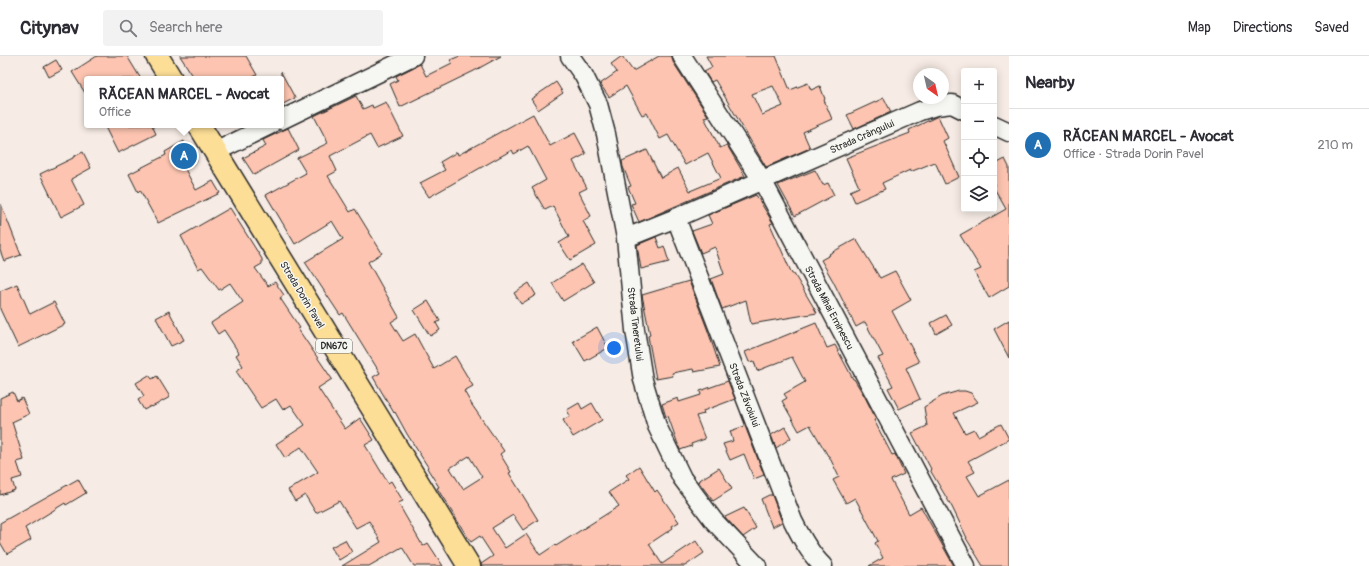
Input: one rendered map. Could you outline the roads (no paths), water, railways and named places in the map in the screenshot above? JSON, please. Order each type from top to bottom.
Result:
[{"type":"main road","points":[[157,56],[169,76]]},
{"type":"main road","name":"Strada Dorin Pavel","points":[[201,128],[469,566]]},
{"type":"street","points":[[284,119],[413,56]]},
{"type":"street","name":"Strada Tineretului","points":[[570,56],[584,76],[598,104],[606,134],[626,238],[637,344],[643,380],[657,426],[682,478],[714,521],[757,566]]},
{"type":"street","name":"Strada Mihai Eminescu","points":[[682,56],[762,180],[966,566]]},
{"type":"street","name":"Strada Crângului","points":[[626,238],[676,218],[920,111],[936,106],[952,104],[961,108]]},
{"type":"street","points":[[997,126],[1009,132]]},
{"type":"street","points":[[215,152],[264,128]]},
{"type":"street","name":"Strada Zăvoiului","points":[[676,218],[793,521],[804,542],[817,561],[823,566]]},
{"type":"place","name":"RĂCEAN MARCEL - Avocat","points":[[184,156]]}]
